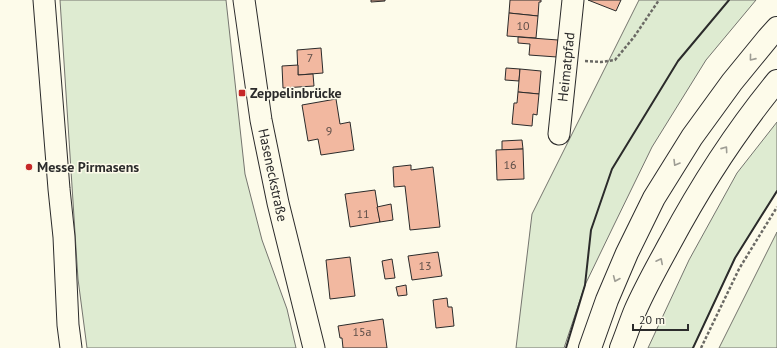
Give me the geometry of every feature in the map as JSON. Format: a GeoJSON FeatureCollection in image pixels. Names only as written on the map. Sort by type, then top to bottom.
{"type":"FeatureCollection","features":[{"type":"Feature","properties":{"kind":"highway"},"geometry":{"type":"LineString","coordinates":[[590,348],[607,300],[627,253],[654,198],[692,137],[732,82],[777,28]]}},
{"type":"Feature","properties":{"kind":"highway"},"geometry":{"type":"LineString","coordinates":[[621,348],[636,310],[660,260],[689,206],[724,152],[758,104],[777,81]]}},
{"type":"Feature","properties":{"kind":"street"},"geometry":{"type":"LineString","coordinates":[[44,0],[58,182],[64,237],[71,348]]}},
{"type":"Feature","properties":{"kind":"street","name":"Haseneckstraße"},"geometry":{"type":"LineString","coordinates":[[244,0],[261,120],[278,203],[314,348]]}},
{"type":"Feature","properties":{"kind":"street","name":"Heimatpfad"},"geometry":{"type":"LineString","coordinates":[[559,134],[573,0]]}},
{"type":"Feature","properties":{"kind":"path"},"geometry":{"type":"LineString","coordinates":[[567,59],[601,62],[615,60],[634,37],[659,0]]}},
{"type":"Feature","properties":{"kind":"path"},"geometry":{"type":"LineString","coordinates":[[701,348],[739,269],[777,207]]}},
{"type":"Feature","properties":{"kind":"green space"},"geometry":{"type":"Polygon","coordinates":[[[60,0],[226,0],[245,174],[262,240],[287,309],[296,348],[87,348],[78,279],[60,0]]]}},
{"type":"Feature","properties":{"kind":"green space"},"geometry":{"type":"Polygon","coordinates":[[[639,0],[756,0],[706,60],[652,147],[585,285],[564,348],[516,348],[532,214],[639,0]]]}},
{"type":"Feature","properties":{"kind":"green space"},"geometry":{"type":"Polygon","coordinates":[[[777,122],[777,191],[735,258],[693,348],[648,348],[689,260],[737,173],[777,122]]]}},
{"type":"Feature","properties":{"kind":"green space"},"geometry":{"type":"Polygon","coordinates":[[[777,232],[777,348],[719,348],[777,232]]]}},
{"type":"Feature","properties":{"kind":"building"},"geometry":{"type":"Polygon","coordinates":[[[371,0],[385,0],[385,1],[371,2],[371,0]]]}},
{"type":"Feature","properties":{"kind":"building"},"geometry":{"type":"Polygon","coordinates":[[[510,0],[541,0],[541,2],[539,2],[538,16],[509,13],[510,0]]]}},
{"type":"Feature","properties":{"kind":"building"},"geometry":{"type":"Polygon","coordinates":[[[588,0],[621,0],[616,11],[588,0]]]}},
{"type":"Feature","properties":{"kind":"building"},"geometry":{"type":"Polygon","coordinates":[[[509,13],[538,16],[536,38],[507,36],[509,13]]]}},
{"type":"Feature","properties":{"kind":"building"},"geometry":{"type":"Polygon","coordinates":[[[518,37],[558,40],[557,57],[529,55],[530,44],[518,43],[518,37]]]}},
{"type":"Feature","properties":{"kind":"building"},"geometry":{"type":"Polygon","coordinates":[[[321,48],[323,73],[298,75],[297,50],[321,48]]]}},
{"type":"Feature","properties":{"kind":"building"},"geometry":{"type":"Polygon","coordinates":[[[298,65],[298,75],[313,74],[314,86],[283,88],[282,66],[298,65]]]}},
{"type":"Feature","properties":{"kind":"building"},"geometry":{"type":"Polygon","coordinates":[[[506,68],[520,69],[519,81],[505,80],[506,68]]]}},
{"type":"Feature","properties":{"kind":"building"},"geometry":{"type":"Polygon","coordinates":[[[520,69],[541,71],[539,94],[518,92],[520,69]]]}},
{"type":"Feature","properties":{"kind":"building"},"geometry":{"type":"Polygon","coordinates":[[[518,92],[539,94],[537,115],[533,114],[532,126],[512,124],[514,103],[517,103],[518,92]]]}},
{"type":"Feature","properties":{"kind":"building"},"geometry":{"type":"Polygon","coordinates":[[[336,99],[340,124],[350,122],[354,150],[321,155],[318,139],[308,141],[302,105],[336,99]]]}},
{"type":"Feature","properties":{"kind":"building"},"geometry":{"type":"Polygon","coordinates":[[[522,140],[523,149],[502,150],[502,141],[522,140]]]}},
{"type":"Feature","properties":{"kind":"building"},"geometry":{"type":"Polygon","coordinates":[[[523,149],[524,179],[497,180],[496,150],[523,149]]]}},
{"type":"Feature","properties":{"kind":"building"},"geometry":{"type":"Polygon","coordinates":[[[411,165],[411,170],[433,167],[440,227],[410,230],[405,186],[394,187],[393,167],[411,165]]]}},
{"type":"Feature","properties":{"kind":"building"},"geometry":{"type":"Polygon","coordinates":[[[375,190],[380,222],[350,227],[345,194],[375,190]]]}},
{"type":"Feature","properties":{"kind":"building"},"geometry":{"type":"Polygon","coordinates":[[[391,204],[393,220],[380,222],[377,207],[391,204]]]}},
{"type":"Feature","properties":{"kind":"building"},"geometry":{"type":"Polygon","coordinates":[[[438,252],[442,276],[412,280],[408,256],[438,252]]]}},
{"type":"Feature","properties":{"kind":"building"},"geometry":{"type":"Polygon","coordinates":[[[350,257],[355,296],[330,299],[326,260],[350,257]]]}},
{"type":"Feature","properties":{"kind":"building"},"geometry":{"type":"Polygon","coordinates":[[[392,259],[395,278],[385,279],[382,261],[392,259]]]}},
{"type":"Feature","properties":{"kind":"building"},"geometry":{"type":"Polygon","coordinates":[[[406,285],[407,295],[398,296],[396,287],[406,285]]]}},
{"type":"Feature","properties":{"kind":"building"},"geometry":{"type":"Polygon","coordinates":[[[447,298],[448,307],[452,307],[454,326],[436,328],[433,300],[447,298]]]}},
{"type":"Feature","properties":{"kind":"building"},"geometry":{"type":"Polygon","coordinates":[[[383,319],[387,348],[343,348],[342,338],[340,338],[338,326],[383,319]]]}},
{"type":"Feature","properties":{"kind":"wall"},"geometry":{"type":"LineString","coordinates":[[566,348],[585,285],[591,230],[612,169],[678,61],[729,0]]}},
{"type":"Feature","properties":{"kind":"wall"},"geometry":{"type":"LineString","coordinates":[[693,348],[735,258],[777,191]]}},
{"type":"Feature","properties":{"kind":"place","name":"Zeppelinbrücke"},"geometry":{"type":"Point","coordinates":[242,93]}},
{"type":"Feature","properties":{"kind":"place","name":"Messe Pirmasens"},"geometry":{"type":"Point","coordinates":[29,167]}}]}
